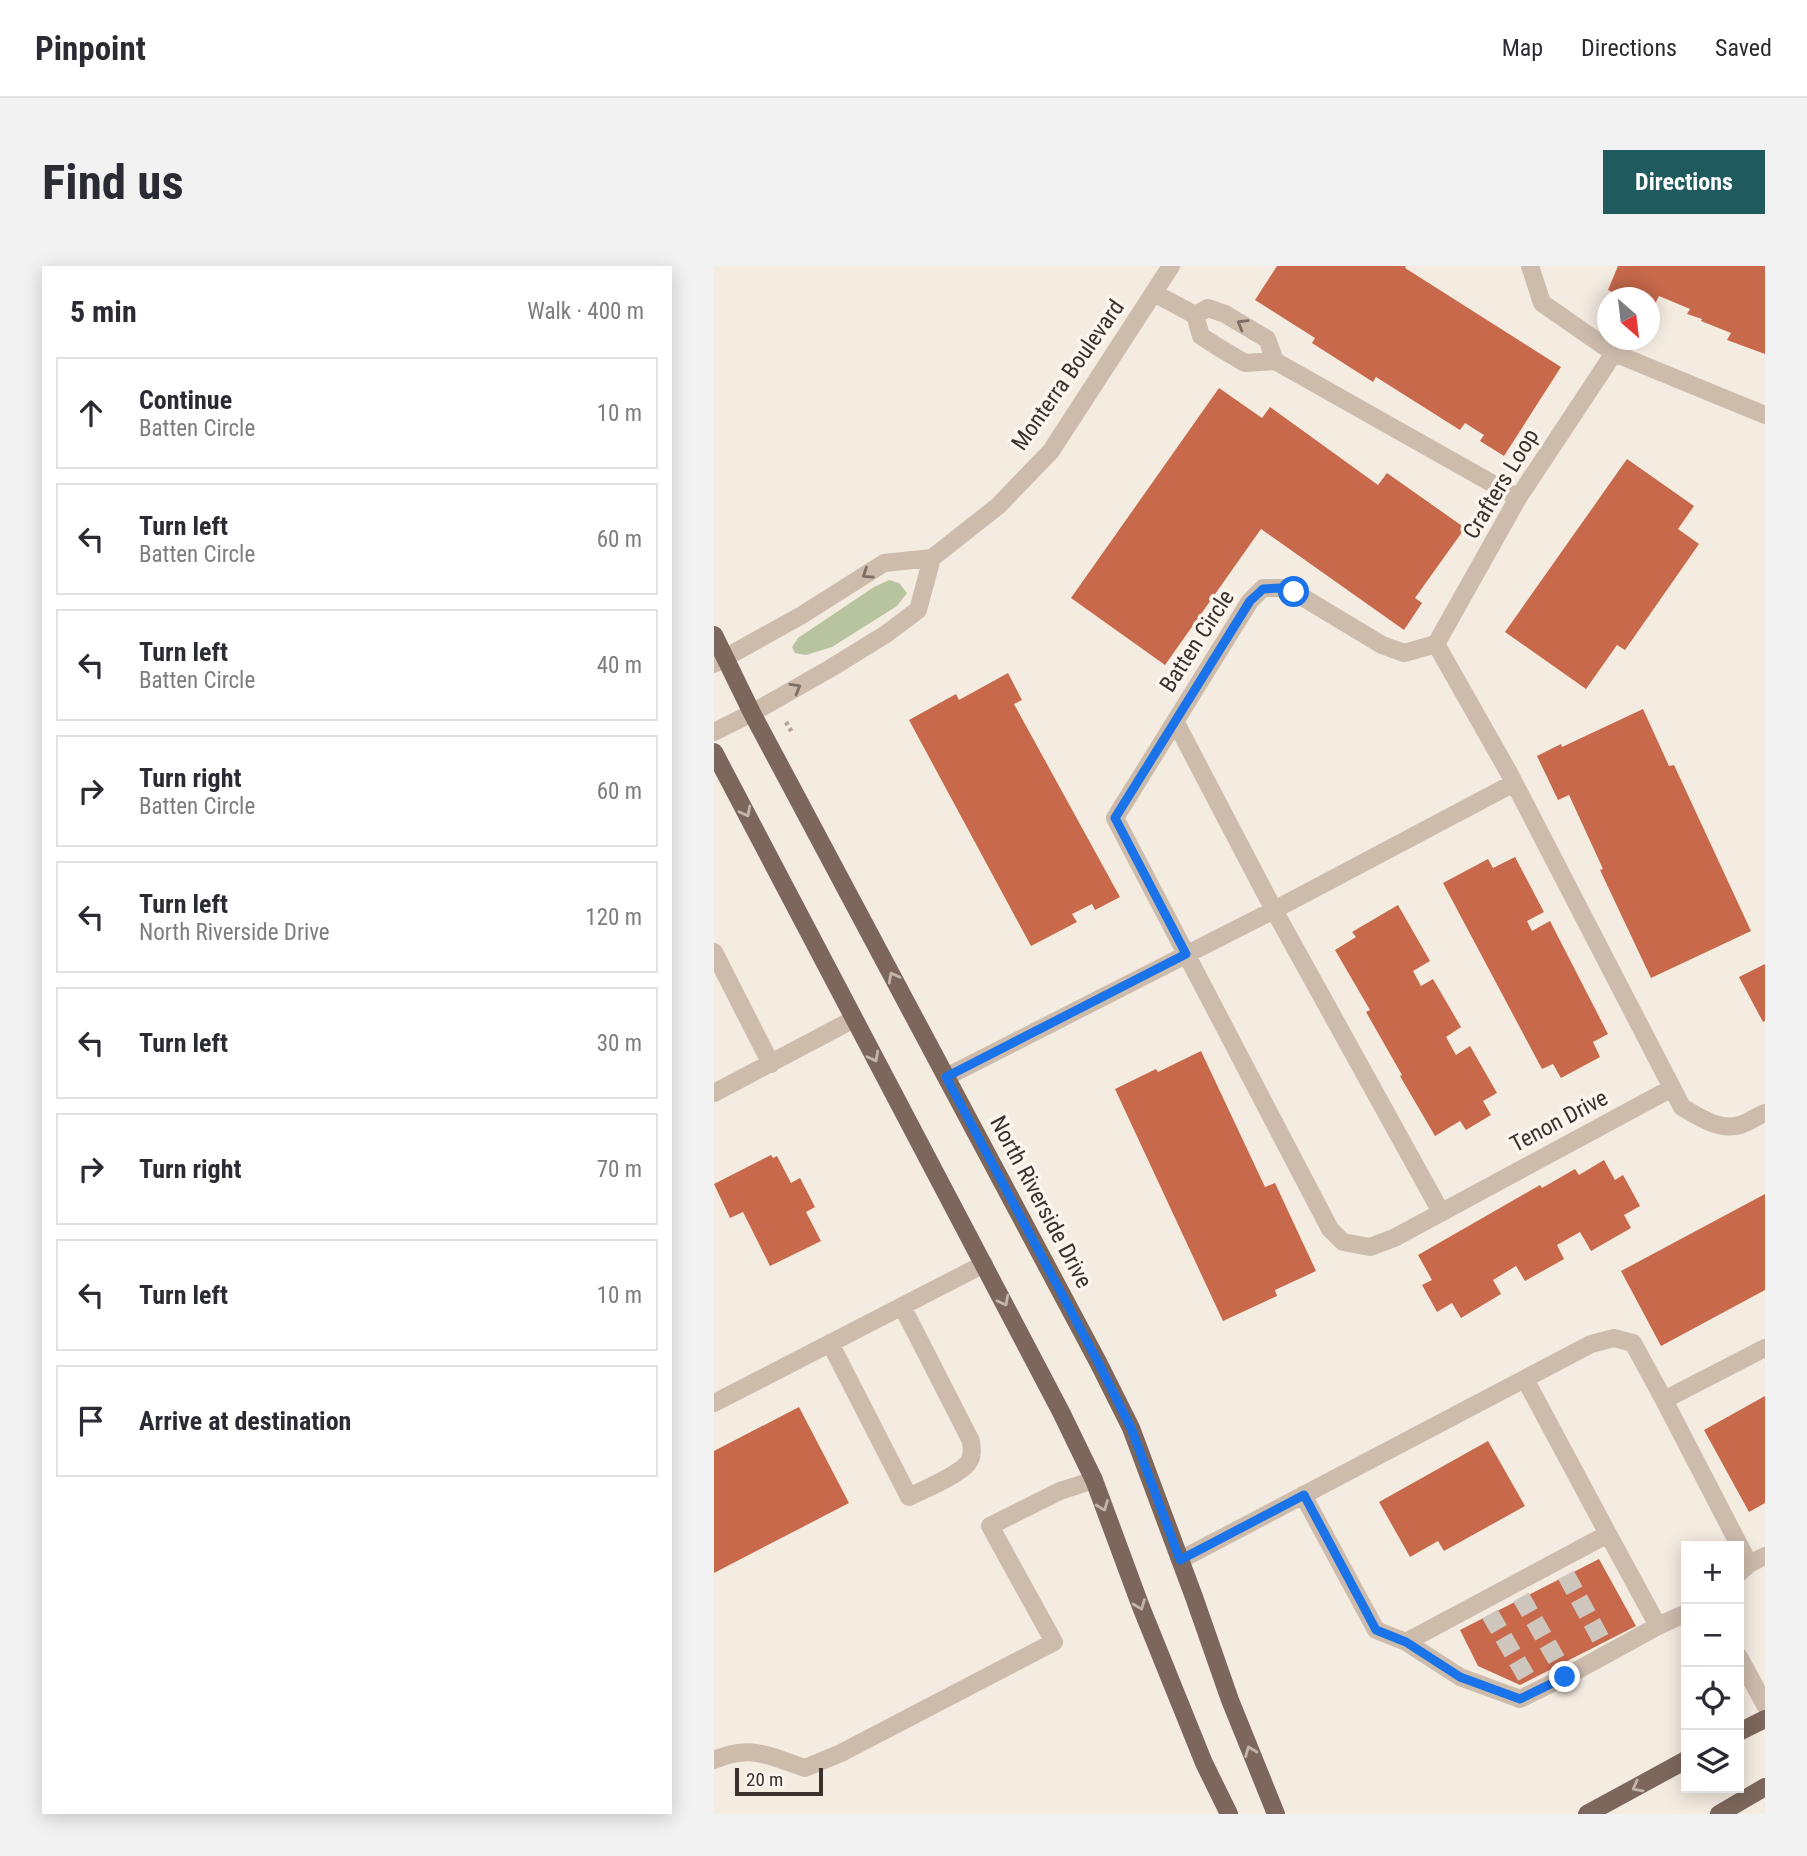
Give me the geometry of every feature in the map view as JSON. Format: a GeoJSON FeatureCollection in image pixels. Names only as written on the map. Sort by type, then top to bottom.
{"type":"FeatureCollection","features":[{"type":"Feature","properties":{"kind":"main road","name":"North Riverside Drive"},"geometry":{"type":"LineString","coordinates":[[714,635],[720,661],[752,713],[1131,1428],[1230,1700],[1276,1814]]}},
{"type":"Feature","properties":{"kind":"main road"},"geometry":{"type":"LineString","coordinates":[[714,752],[984,1264],[1094,1480],[1203,1763],[1229,1814]]}},
{"type":"Feature","properties":{"kind":"main road"},"geometry":{"type":"LineString","coordinates":[[1743,1730],[1765,1719]]}},
{"type":"Feature","properties":{"kind":"main road"},"geometry":{"type":"LineString","coordinates":[[1587,1814],[1681,1763]]}},
{"type":"Feature","properties":{"kind":"main road"},"geometry":{"type":"LineString","coordinates":[[1719,1814],[1765,1787]]}},
{"type":"Feature","properties":{"kind":"street","name":"Monterra Boulevard"},"geometry":{"type":"LineString","coordinates":[[932,558],[998,506],[1051,451],[1171,266]]}},
{"type":"Feature","properties":{"kind":"street"},"geometry":{"type":"LineString","coordinates":[[1530,266],[1542,303],[1614,353],[1765,415]]}},
{"type":"Feature","properties":{"kind":"street"},"geometry":{"type":"LineString","coordinates":[[1154,293],[1195,315],[1202,336],[1217,348],[1245,363],[1275,362],[1518,498]]}},
{"type":"Feature","properties":{"kind":"street"},"geometry":{"type":"LineString","coordinates":[[1195,315],[1209,308],[1225,314],[1267,339],[1275,362]]}},
{"type":"Feature","properties":{"kind":"street","name":"Crafters Loop"},"geometry":{"type":"LineString","coordinates":[[1436,645],[1518,498],[1614,353]]}},
{"type":"Feature","properties":{"kind":"street"},"geometry":{"type":"LineString","coordinates":[[714,732],[831,668],[886,634],[918,610],[932,558],[884,563],[802,615],[720,661]]}},
{"type":"Feature","properties":{"kind":"street","name":"Batten Circle"},"geometry":{"type":"LineString","coordinates":[[1370,1247],[1343,1242],[1330,1229],[1115,818],[1250,601],[1263,589],[1281,588],[1294,592],[1382,645],[1404,653],[1436,645]]}},
{"type":"Feature","properties":{"kind":"street"},"geometry":{"type":"LineString","coordinates":[[1436,645],[1514,783],[1682,1107],[1719,1125],[1739,1126],[1765,1112]]}},
{"type":"Feature","properties":{"kind":"street"},"geometry":{"type":"LineString","coordinates":[[1175,721],[1274,910],[1441,1212]]}},
{"type":"Feature","properties":{"kind":"street"},"geometry":{"type":"LineString","coordinates":[[946,1077],[1274,910],[1514,783]]}},
{"type":"Feature","properties":{"kind":"street"},"geometry":{"type":"LineString","coordinates":[[714,952],[771,1064]]}},
{"type":"Feature","properties":{"kind":"street"},"geometry":{"type":"LineString","coordinates":[[714,1093],[854,1019]]}},
{"type":"Feature","properties":{"kind":"street","name":"Tenon Drive"},"geometry":{"type":"LineString","coordinates":[[1370,1247],[1394,1238],[1672,1088]]}},
{"type":"Feature","properties":{"kind":"street"},"geometry":{"type":"LineString","coordinates":[[714,1403],[984,1264]]}},
{"type":"Feature","properties":{"kind":"street"},"geometry":{"type":"LineString","coordinates":[[830,1343],[909,1497],[958,1472],[969,1463],[971,1441],[902,1306]]}},
{"type":"Feature","properties":{"kind":"street"},"geometry":{"type":"LineString","coordinates":[[1180,1560],[1591,1344],[1614,1338],[1633,1343],[1751,1564]]}},
{"type":"Feature","properties":{"kind":"street"},"geometry":{"type":"LineString","coordinates":[[1664,1400],[1765,1348]]}},
{"type":"Feature","properties":{"kind":"street"},"geometry":{"type":"LineString","coordinates":[[1525,1379],[1658,1626]]}},
{"type":"Feature","properties":{"kind":"street"},"geometry":{"type":"LineString","coordinates":[[714,1760],[731,1753],[754,1751],[805,1768],[841,1753],[1054,1642],[990,1526],[1060,1491],[1094,1480]]}},
{"type":"Feature","properties":{"kind":"street"},"geometry":{"type":"LineString","coordinates":[[1304,1495],[1376,1630],[1406,1642],[1460,1677],[1520,1699],[1533,1688],[1605,1647],[1681,1615]]}},
{"type":"Feature","properties":{"kind":"street"},"geometry":{"type":"LineString","coordinates":[[1406,1642],[1487,1608],[1562,1568],[1608,1534]]}},
{"type":"Feature","properties":{"kind":"street"},"geometry":{"type":"LineString","coordinates":[[1744,1666],[1765,1704]]}},
{"type":"Feature","properties":{"kind":"green space"},"geometry":{"type":"Polygon","coordinates":[[[889,580],[899,583],[907,593],[897,606],[832,647],[806,655],[795,653],[792,647],[798,638],[874,587],[889,580]]]}},
{"type":"Feature","properties":{"kind":"building"},"geometry":{"type":"Polygon","coordinates":[[[1277,266],[1406,266],[1405,268],[1561,367],[1504,456],[1480,441],[1484,435],[1465,423],[1460,430],[1376,377],[1373,382],[1312,343],[1315,338],[1255,300],[1277,266]]]}},
{"type":"Feature","properties":{"kind":"building"},"geometry":{"type":"Polygon","coordinates":[[[1618,266],[1765,266],[1765,354],[1727,340],[1731,333],[1687,314],[1690,309],[1660,296],[1660,287],[1609,287],[1618,266]]]}},
{"type":"Feature","properties":{"kind":"building"},"geometry":{"type":"Polygon","coordinates":[[[1219,388],[1262,418],[1270,407],[1378,485],[1387,473],[1465,528],[1415,598],[1422,603],[1404,630],[1261,529],[1165,665],[1071,598],[1219,388]]]}},
{"type":"Feature","properties":{"kind":"building"},"geometry":{"type":"Polygon","coordinates":[[[1627,459],[1694,506],[1678,529],[1699,544],[1625,650],[1617,645],[1586,689],[1505,632],[1627,459]]]}},
{"type":"Feature","properties":{"kind":"building"},"geometry":{"type":"Polygon","coordinates":[[[1008,673],[1022,700],[1014,704],[1120,897],[1095,910],[1092,904],[1072,914],[1077,922],[1031,946],[909,720],[956,694],[959,700],[1008,673]]]}},
{"type":"Feature","properties":{"kind":"building"},"geometry":{"type":"Polygon","coordinates":[[[1643,709],[1669,766],[1674,765],[1751,931],[1651,978],[1600,870],[1603,869],[1569,795],[1558,800],[1537,756],[1643,709]]]}},
{"type":"Feature","properties":{"kind":"building"},"geometry":{"type":"Polygon","coordinates":[[[1515,857],[1544,912],[1527,921],[1532,931],[1550,921],[1608,1034],[1593,1042],[1600,1057],[1561,1078],[1553,1064],[1542,1069],[1443,883],[1488,859],[1493,868],[1515,857]]]}},
{"type":"Feature","properties":{"kind":"building"},"geometry":{"type":"Polygon","coordinates":[[[1398,905],[1430,961],[1413,971],[1421,986],[1433,979],[1461,1027],[1446,1037],[1456,1055],[1470,1046],[1497,1093],[1483,1101],[1491,1115],[1466,1130],[1460,1121],[1435,1136],[1366,1012],[1370,1010],[1335,950],[1356,937],[1352,932],[1398,905]]]}},
{"type":"Feature","properties":{"kind":"building"},"geometry":{"type":"Polygon","coordinates":[[[1765,964],[1765,1021],[1763,1022],[1739,977],[1765,964]]]}},
{"type":"Feature","properties":{"kind":"building"},"geometry":{"type":"Polygon","coordinates":[[[1201,1051],[1265,1187],[1275,1183],[1316,1271],[1275,1290],[1277,1296],[1223,1321],[1115,1089],[1201,1051]]]}},
{"type":"Feature","properties":{"kind":"building"},"geometry":{"type":"Polygon","coordinates":[[[771,1155],[773,1158],[777,1156],[791,1183],[800,1178],[815,1207],[806,1212],[821,1241],[770,1266],[743,1212],[730,1218],[714,1184],[771,1155]]]}},
{"type":"Feature","properties":{"kind":"building"},"geometry":{"type":"Polygon","coordinates":[[[1604,1160],[1615,1180],[1623,1175],[1640,1206],[1624,1215],[1631,1228],[1591,1251],[1580,1232],[1557,1245],[1564,1259],[1525,1281],[1516,1266],[1493,1280],[1501,1294],[1461,1318],[1452,1303],[1437,1312],[1422,1285],[1432,1280],[1418,1255],[1540,1185],[1542,1188],[1575,1169],[1579,1175],[1604,1160]]]}},
{"type":"Feature","properties":{"kind":"building"},"geometry":{"type":"Polygon","coordinates":[[[1765,1194],[1765,1290],[1661,1346],[1621,1271],[1765,1194]]]}},
{"type":"Feature","properties":{"kind":"building"},"geometry":{"type":"Polygon","coordinates":[[[1765,1396],[1765,1503],[1749,1512],[1704,1430],[1765,1396]]]}},
{"type":"Feature","properties":{"kind":"building"},"geometry":{"type":"Polygon","coordinates":[[[799,1407],[849,1503],[714,1573],[714,1451],[799,1407]]]}},
{"type":"Feature","properties":{"kind":"building"},"geometry":{"type":"Polygon","coordinates":[[[1488,1441],[1525,1506],[1444,1551],[1438,1541],[1410,1557],[1379,1502],[1488,1441]]]}},
{"type":"Feature","properties":{"kind":"building"},"geometry":{"type":"Polygon","coordinates":[[[1599,1559],[1636,1626],[1520,1685],[1478,1666],[1460,1630],[1599,1559]]]}},
{"type":"Feature","properties":{"kind":"tunnel"},"geometry":{"type":"LineString","coordinates":[[1566,1575],[1602,1641]]}},
{"type":"Feature","properties":{"kind":"tunnel"},"geometry":{"type":"LineString","coordinates":[[1521,1597],[1559,1664]]}},
{"type":"Feature","properties":{"kind":"tunnel"},"geometry":{"type":"LineString","coordinates":[[1490,1614],[1530,1683]]}},
{"type":"Feature","properties":{"kind":"route"},"geometry":{"type":"LineString","coordinates":[[1294,592],[1281,588],[1263,589],[1250,601],[1115,818],[1186,954],[946,1077],[1131,1428],[1180,1560],[1304,1495],[1376,1630],[1406,1642],[1460,1677],[1520,1699],[1565,1677]]}}]}
